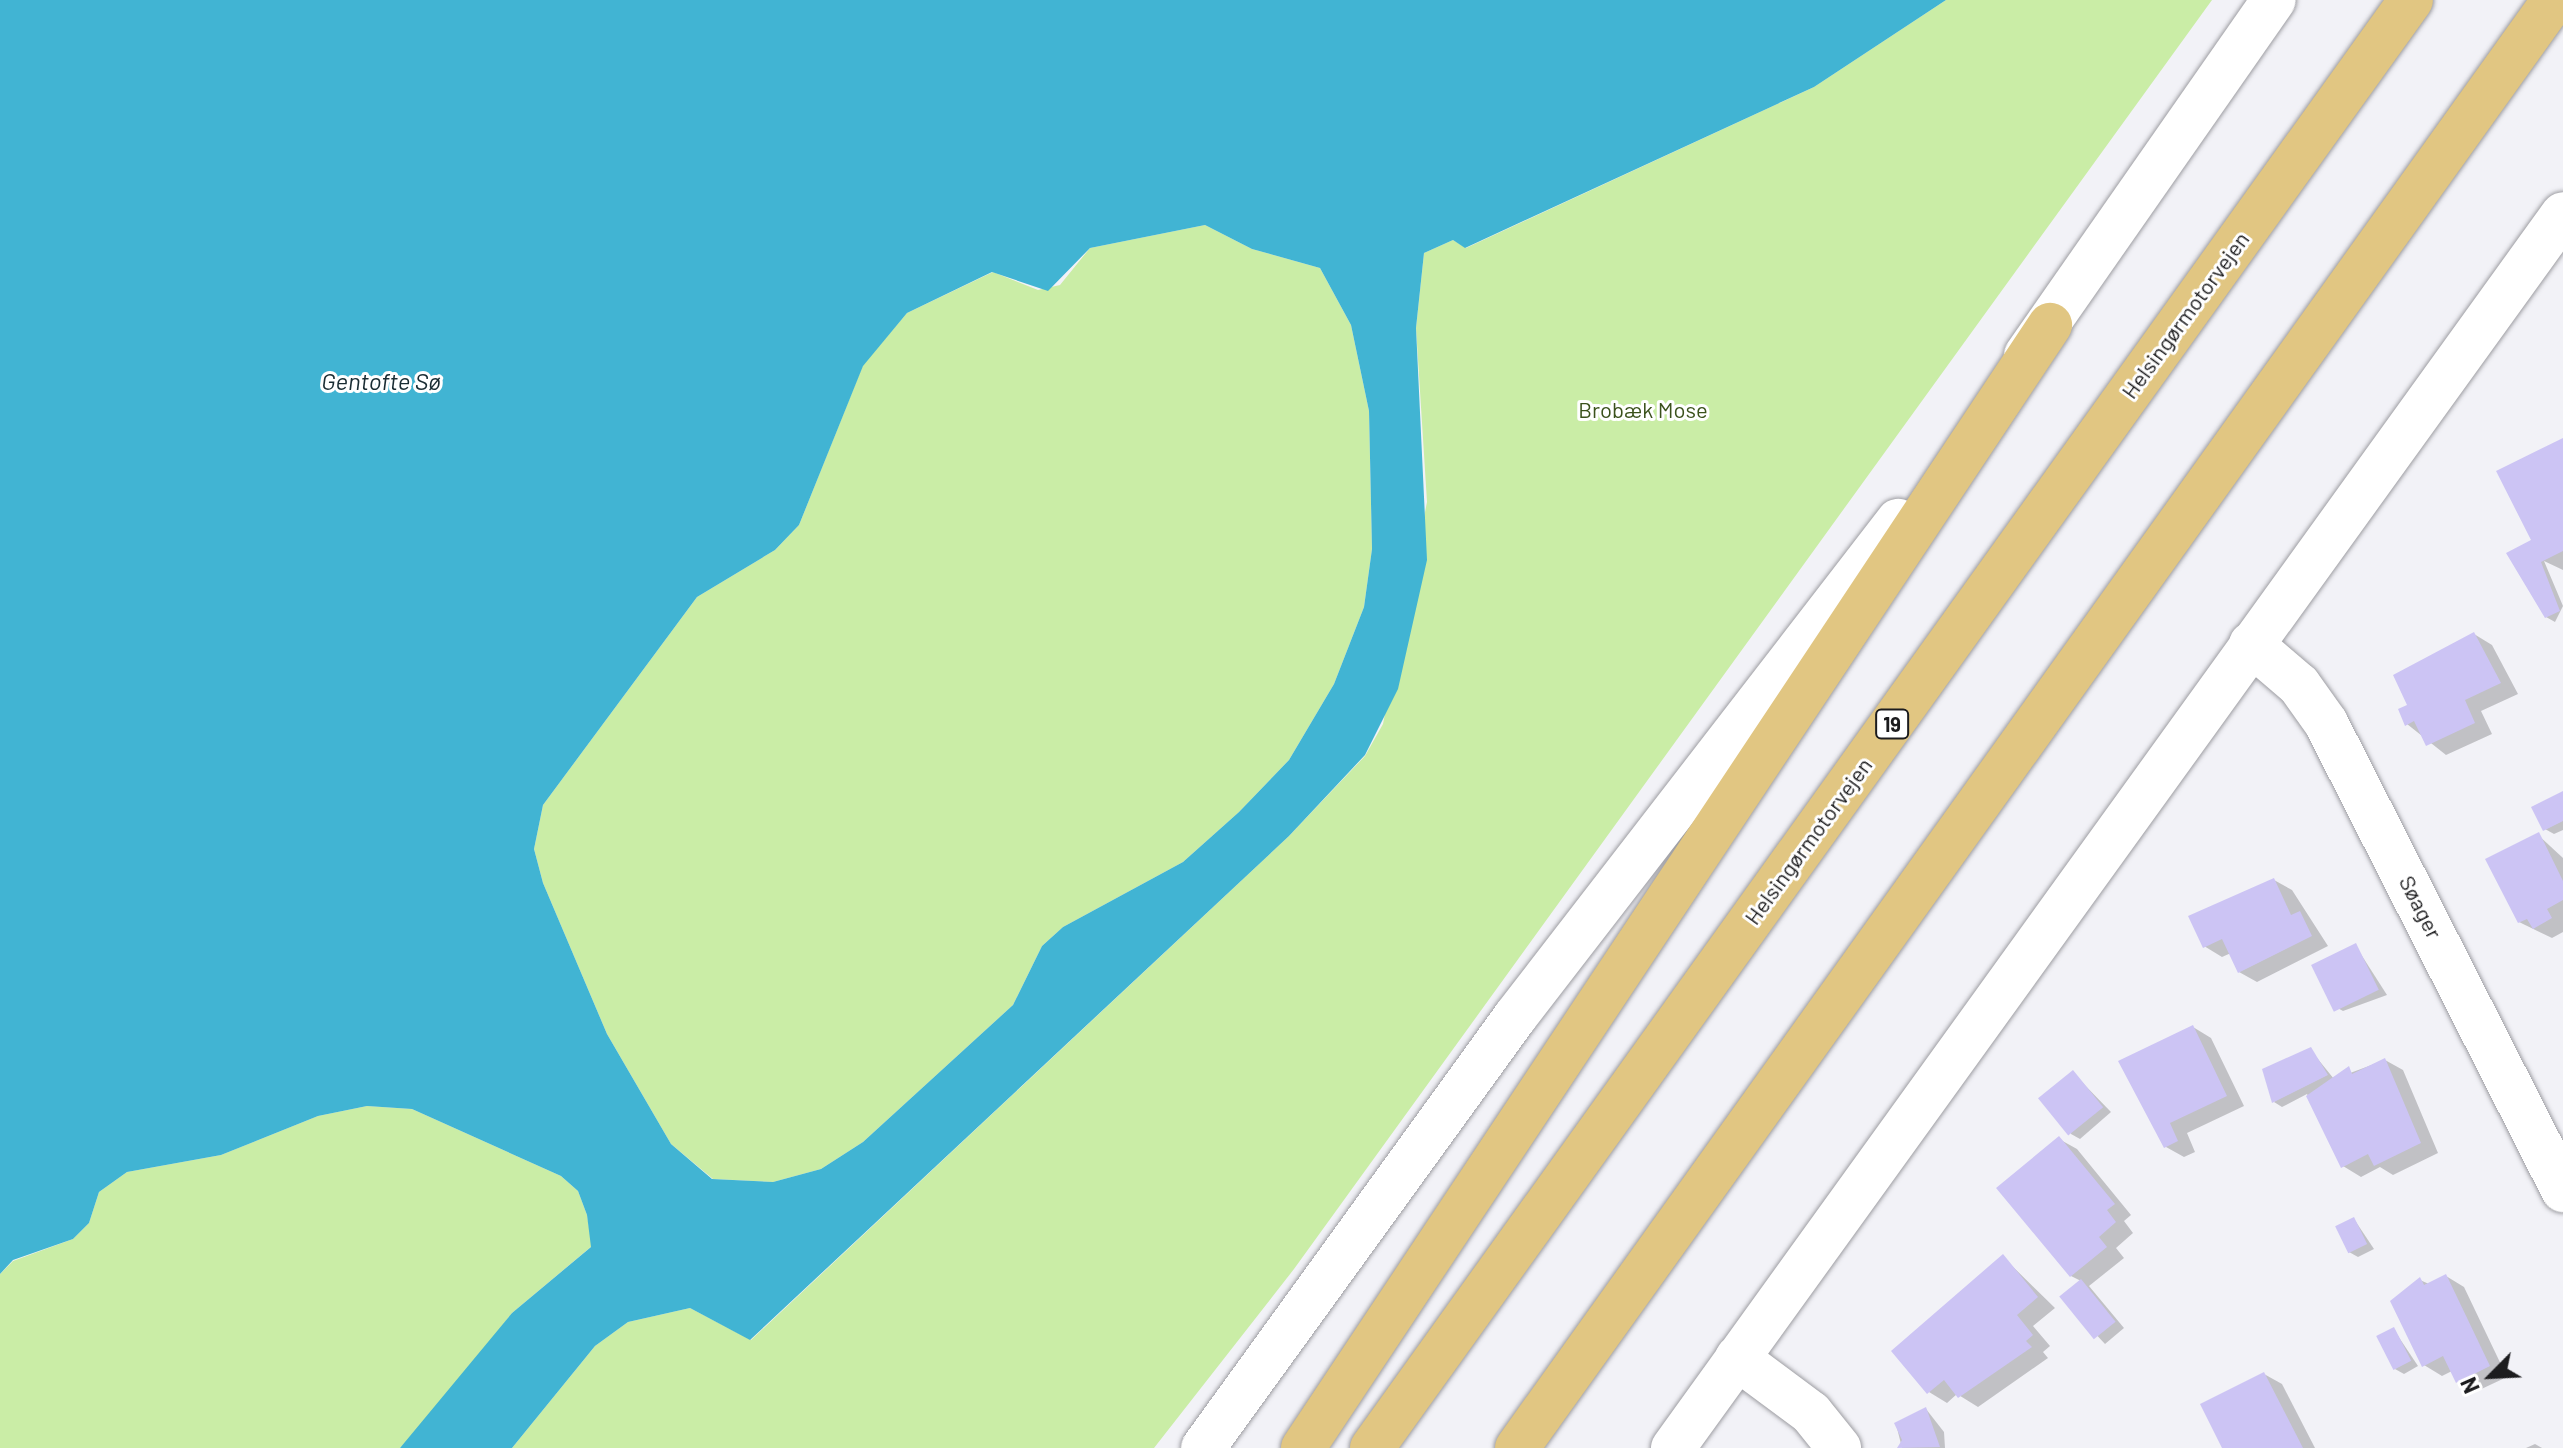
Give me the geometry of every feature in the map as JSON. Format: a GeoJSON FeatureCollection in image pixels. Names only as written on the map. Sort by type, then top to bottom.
{"type":"FeatureCollection","features":[{"type":"Feature","properties":{"kind":"highway","name":"Helsingørmotorvejen"},"geometry":{"type":"LineString","coordinates":[[1372,1448],[2411,0]]}},
{"type":"Feature","properties":{"kind":"highway"},"geometry":{"type":"LineString","coordinates":[[1517,1448],[2554,0]]}},
{"type":"Feature","properties":{"kind":"highway"},"geometry":{"type":"LineString","coordinates":[[1303,1448],[2050,325]]}},
{"type":"Feature","properties":{"kind":"street"},"geometry":{"type":"LineString","coordinates":[[1203,1448],[1515,1017],[2050,325],[2274,0]]}},
{"type":"Feature","properties":{"kind":"street"},"geometry":{"type":"LineString","coordinates":[[1673,1448],[2563,214]]}},
{"type":"Feature","properties":{"kind":"street","name":"Søager"},"geometry":{"type":"LineString","coordinates":[[2251,644],[2299,685],[2326,723],[2563,1190]]}},
{"type":"Feature","properties":{"kind":"street"},"geometry":{"type":"LineString","coordinates":[[1737,1358],[1811,1413],[1839,1448]]}},
{"type":"Feature","properties":{"kind":"green space","name":"Brobæk Mose"},"geometry":{"type":"Polygon","coordinates":[[[1946,0],[2212,0],[1294,1269],[1154,1448],[512,1448],[595,1346],[628,1322],[690,1308],[751,1340],[1289,836],[1365,756],[1383,724],[1427,502],[1416,328],[1424,253],[1453,240],[1466,248],[1814,87],[1946,0]]]}},
{"type":"Feature","properties":{"kind":"green space"},"geometry":{"type":"Polygon","coordinates":[[[1205,225],[1252,249],[1320,268],[1351,325],[1369,411],[1372,549],[1364,607],[1334,684],[1289,760],[1239,812],[1183,862],[1063,927],[1042,946],[1013,1005],[863,1142],[821,1169],[773,1182],[713,1179],[671,1144],[607,1034],[543,883],[534,849],[543,805],[697,597],[775,550],[799,525],[863,365],[907,313],[993,272],[1038,290],[1060,285],[1090,248],[1205,225]]]}},
{"type":"Feature","properties":{"kind":"green space"},"geometry":{"type":"Polygon","coordinates":[[[367,1106],[412,1109],[561,1176],[578,1191],[587,1215],[592,1246],[512,1313],[429,1421],[400,1448],[0,1448],[0,1274],[13,1261],[73,1239],[89,1223],[99,1192],[127,1172],[221,1155],[318,1116],[367,1106]]]}},
{"type":"Feature","properties":{"kind":"water","name":"Gentofte Sø"},"geometry":{"type":"Polygon","coordinates":[[[0,0],[1946,0],[1814,87],[1465,248],[1453,240],[1424,253],[1416,328],[1427,560],[1398,689],[1365,755],[1289,836],[750,1340],[690,1308],[628,1322],[595,1346],[512,1448],[400,1448],[512,1313],[591,1247],[587,1215],[578,1191],[561,1176],[412,1109],[367,1106],[318,1116],[221,1155],[127,1172],[99,1192],[89,1223],[73,1239],[13,1260],[0,1274],[0,0]],[[1205,225],[1090,248],[1048,291],[992,272],[907,313],[863,366],[799,525],[775,550],[697,597],[543,805],[534,849],[543,883],[607,1034],[671,1144],[712,1179],[773,1182],[821,1169],[863,1142],[1013,1005],[1042,946],[1063,927],[1183,862],[1239,812],[1289,760],[1334,684],[1364,607],[1372,549],[1369,411],[1351,325],[1320,268],[1252,249],[1205,225]]]}},
{"type":"Feature","properties":{"kind":"building"},"geometry":{"type":"Polygon","coordinates":[[[2563,438],[2563,551],[2541,562],[2560,611],[2545,618],[2506,553],[2531,540],[2496,471],[2563,438]]]}},
{"type":"Feature","properties":{"kind":"building"},"geometry":{"type":"Polygon","coordinates":[[[2474,632],[2501,683],[2465,700],[2475,723],[2426,746],[2414,721],[2405,726],[2398,709],[2407,705],[2393,675],[2474,632]]]}},
{"type":"Feature","properties":{"kind":"building"},"geometry":{"type":"Polygon","coordinates":[[[2563,791],[2563,821],[2543,831],[2531,807],[2563,791]]]}},
{"type":"Feature","properties":{"kind":"building"},"geometry":{"type":"Polygon","coordinates":[[[2539,832],[2563,881],[2563,900],[2547,909],[2552,918],[2533,929],[2527,919],[2518,923],[2485,859],[2539,832]]]}},
{"type":"Feature","properties":{"kind":"building"},"geometry":{"type":"Polygon","coordinates":[[[2274,878],[2291,915],[2300,911],[2312,936],[2238,973],[2222,939],[2203,948],[2188,916],[2274,878]]]}},
{"type":"Feature","properties":{"kind":"building"},"geometry":{"type":"Polygon","coordinates":[[[2356,943],[2379,990],[2334,1012],[2311,965],[2356,943]]]}},
{"type":"Feature","properties":{"kind":"building"},"geometry":{"type":"Polygon","coordinates":[[[2193,1025],[2227,1096],[2170,1123],[2178,1141],[2164,1148],[2118,1061],[2193,1025]]]}},
{"type":"Feature","properties":{"kind":"building"},"geometry":{"type":"Polygon","coordinates":[[[2311,1047],[2328,1075],[2272,1103],[2262,1069],[2311,1047]]]}},
{"type":"Feature","properties":{"kind":"building"},"geometry":{"type":"Polygon","coordinates":[[[2385,1058],[2421,1143],[2374,1166],[2368,1154],[2341,1168],[2306,1096],[2349,1066],[2352,1074],[2385,1058]]]}},
{"type":"Feature","properties":{"kind":"building"},"geometry":{"type":"Polygon","coordinates":[[[2073,1070],[2103,1107],[2068,1136],[2038,1098],[2073,1070]]]}},
{"type":"Feature","properties":{"kind":"building"},"geometry":{"type":"Polygon","coordinates":[[[2059,1136],[2115,1204],[2107,1210],[2116,1222],[2099,1237],[2107,1247],[2070,1277],[1996,1188],[2059,1136]]]}},
{"type":"Feature","properties":{"kind":"building"},"geometry":{"type":"Polygon","coordinates":[[[2354,1217],[2367,1244],[2348,1253],[2335,1226],[2354,1217]]]}},
{"type":"Feature","properties":{"kind":"building"},"geometry":{"type":"Polygon","coordinates":[[[2003,1254],[2038,1297],[2017,1315],[2033,1335],[2026,1341],[2032,1347],[1958,1398],[1944,1380],[1927,1394],[1891,1351],[2003,1254]]]}},
{"type":"Feature","properties":{"kind":"building"},"geometry":{"type":"Polygon","coordinates":[[[2446,1274],[2490,1366],[2456,1383],[2443,1356],[2422,1367],[2390,1301],[2420,1277],[2424,1285],[2446,1274]]]}},
{"type":"Feature","properties":{"kind":"building"},"geometry":{"type":"Polygon","coordinates":[[[2081,1279],[2116,1322],[2094,1339],[2059,1297],[2081,1279]]]}},
{"type":"Feature","properties":{"kind":"building"},"geometry":{"type":"Polygon","coordinates":[[[2394,1327],[2411,1361],[2393,1370],[2376,1336],[2394,1327]]]}},
{"type":"Feature","properties":{"kind":"building"},"geometry":{"type":"Polygon","coordinates":[[[2264,1372],[2303,1448],[2222,1448],[2200,1404],[2264,1372]]]}},
{"type":"Feature","properties":{"kind":"building"},"geometry":{"type":"Polygon","coordinates":[[[1926,1407],[1940,1447],[1897,1448],[1902,1440],[1894,1423],[1926,1407]]]}}]}
